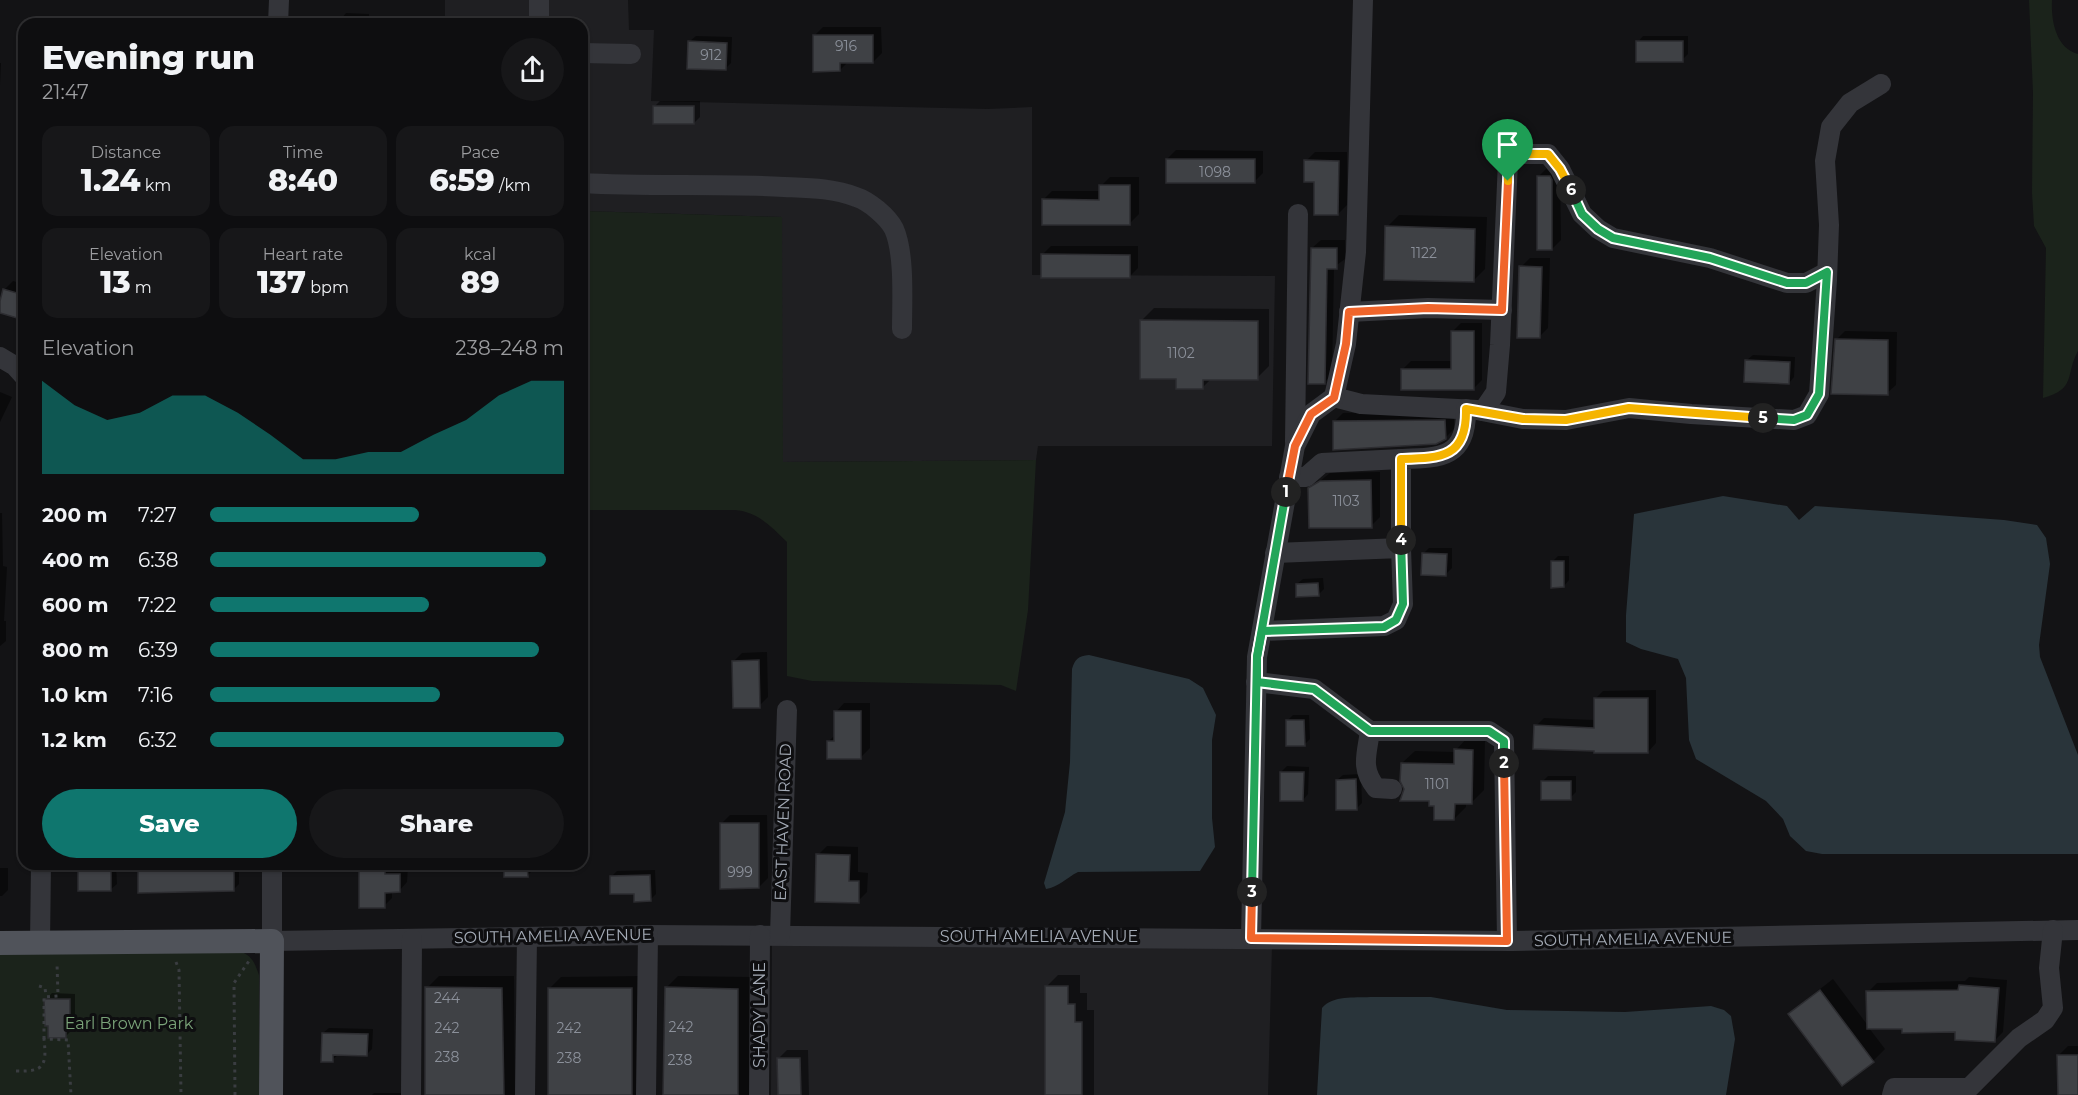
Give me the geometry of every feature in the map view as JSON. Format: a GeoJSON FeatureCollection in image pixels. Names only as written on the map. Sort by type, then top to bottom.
{"type":"FeatureCollection","features":[{"type":"Feature","properties":{"kind":"main road","name":"SOUTH AMELIA AVENUE"},"geometry":{"type":"LineString","coordinates":[[0,943],[272,941]]}},
{"type":"Feature","properties":{"kind":"main road"},"geometry":{"type":"LineString","coordinates":[[271,1095],[272,941]]}},
{"type":"Feature","properties":{"kind":"street"},"geometry":{"type":"LineString","coordinates":[[278,18],[279,0]]}},
{"type":"Feature","properties":{"kind":"street"},"geometry":{"type":"LineString","coordinates":[[539,0],[539,18]]}},
{"type":"Feature","properties":{"kind":"street"},"geometry":{"type":"LineString","coordinates":[[1295,446],[1311,414],[1334,398],[1346,344],[1356,252],[1363,0]]}},
{"type":"Feature","properties":{"kind":"street"},"geometry":{"type":"LineString","coordinates":[[588,53],[631,54]]}},
{"type":"Feature","properties":{"kind":"street"},"geometry":{"type":"LineString","coordinates":[[1334,398],[1361,404],[1474,410],[1534,420],[1566,420],[1629,408],[1794,420],[1807,415],[1819,394],[1829,225],[1825,162],[1830,127],[1850,103],[1881,84]]}},
{"type":"Feature","properties":{"kind":"street"},"geometry":{"type":"LineString","coordinates":[[1289,477],[1306,477],[1323,463],[1436,458],[1455,450],[1474,410],[1496,392],[1508,161],[1520,154],[1548,154],[1560,169],[1582,214],[1598,229],[1613,238],[1710,258],[1787,283],[1806,283],[1827,272]]}},
{"type":"Feature","properties":{"kind":"street"},"geometry":{"type":"LineString","coordinates":[[588,183],[638,186],[754,185],[829,190],[858,197],[883,215],[894,229],[901,259],[902,329]]}},
{"type":"Feature","properties":{"kind":"street"},"geometry":{"type":"LineString","coordinates":[[1251,938],[1257,657],[1295,446],[1298,214]]}},
{"type":"Feature","properties":{"kind":"street"},"geometry":{"type":"LineString","coordinates":[[1349,312],[1428,308],[1502,310]]}},
{"type":"Feature","properties":{"kind":"street"},"geometry":{"type":"LineString","coordinates":[[0,357],[18,369]]}},
{"type":"Feature","properties":{"kind":"street"},"geometry":{"type":"LineString","coordinates":[[1262,631],[1384,627],[1396,620],[1403,604],[1401,459]]}},
{"type":"Feature","properties":{"kind":"street"},"geometry":{"type":"LineString","coordinates":[[1275,553],[1401,548]]}},
{"type":"Feature","properties":{"kind":"street"},"geometry":{"type":"LineString","coordinates":[[1257,682],[1314,689],[1370,731],[1489,731],[1504,741],[1507,941]]}},
{"type":"Feature","properties":{"kind":"street","name":"EAST HAVEN ROAD"},"geometry":{"type":"LineString","coordinates":[[780,935],[786,710]]}},
{"type":"Feature","properties":{"kind":"street"},"geometry":{"type":"LineString","coordinates":[[1370,731],[1365,763],[1367,777],[1376,788],[1392,789]]}},
{"type":"Feature","properties":{"kind":"street"},"geometry":{"type":"LineString","coordinates":[[42,870],[49,943]]}},
{"type":"Feature","properties":{"kind":"street"},"geometry":{"type":"LineString","coordinates":[[272,870],[272,941]]}},
{"type":"Feature","properties":{"kind":"street"},"geometry":{"type":"LineString","coordinates":[[1892,1095],[1894,1088],[1968,1091],[2019,1038],[2045,1020],[2053,1008],[2049,968],[2053,930]]}},
{"type":"Feature","properties":{"kind":"street","name":"SOUTH AMELIA AVENUE"},"geometry":{"type":"LineString","coordinates":[[272,941],[648,934],[1507,941],[2078,930]]}},
{"type":"Feature","properties":{"kind":"street"},"geometry":{"type":"LineString","coordinates":[[646,1095],[648,934]]}},
{"type":"Feature","properties":{"kind":"street","name":"SHADY LANE"},"geometry":{"type":"LineString","coordinates":[[759,1095],[760,935]]}},
{"type":"Feature","properties":{"kind":"street"},"geometry":{"type":"LineString","coordinates":[[525,1095],[527,937]]}},
{"type":"Feature","properties":{"kind":"street"},"geometry":{"type":"LineString","coordinates":[[411,1095],[412,939]]}},
{"type":"Feature","properties":{"kind":"path"},"geometry":{"type":"LineString","coordinates":[[46,996],[58,996],[49,943]]}},
{"type":"Feature","properties":{"kind":"path"},"geometry":{"type":"LineString","coordinates":[[175,958],[179,970],[181,1095]]}},
{"type":"Feature","properties":{"kind":"path"},"geometry":{"type":"LineString","coordinates":[[235,1095],[234,983],[249,961]]}},
{"type":"Feature","properties":{"kind":"path"},"geometry":{"type":"LineString","coordinates":[[16,1071],[28,1072],[42,1065],[45,1060],[44,997],[46,996],[45,988],[39,986]]}},
{"type":"Feature","properties":{"kind":"path"},"geometry":{"type":"LineString","coordinates":[[44,1039],[68,1040],[71,1095]]}},
{"type":"Feature","properties":{"kind":"shaded area"},"geometry":{"type":"Polygon","coordinates":[[[445,0],[628,0],[629,30],[654,30],[651,101],[988,109],[1032,107],[1032,275],[1275,276],[1272,446],[1038,446],[1036,460],[782,462],[782,217],[588,211],[588,18],[445,18],[445,0]]]}},
{"type":"Feature","properties":{"kind":"shaded area"},"geometry":{"type":"Polygon","coordinates":[[[1723,496],[1787,506],[1799,520],[1815,506],[2004,520],[2037,525],[2046,538],[2050,564],[2039,645],[2040,657],[2078,755],[2078,854],[1822,854],[1806,851],[1790,836],[1783,819],[1766,801],[1696,759],[1689,740],[1686,678],[1678,659],[1641,649],[1626,642],[1634,514],[1723,496]]]}},
{"type":"Feature","properties":{"kind":"shaded area"},"geometry":{"type":"Polygon","coordinates":[[[1089,655],[1189,679],[1203,688],[1216,715],[1212,740],[1212,818],[1215,847],[1200,871],[1078,872],[1046,889],[1044,883],[1065,812],[1070,762],[1072,669],[1078,659],[1089,655]]]}},
{"type":"Feature","properties":{"kind":"shaded area"},"geometry":{"type":"Polygon","coordinates":[[[772,943],[1272,946],[1268,1095],[771,1095],[772,943]]]}},
{"type":"Feature","properties":{"kind":"shaded area"},"geometry":{"type":"Polygon","coordinates":[[[1351,997],[1431,997],[1507,1010],[1625,1012],[1711,1006],[1724,1010],[1731,1016],[1735,1039],[1726,1095],[1317,1095],[1322,1008],[1332,1001],[1351,997]]]}},
{"type":"Feature","properties":{"kind":"green space"},"geometry":{"type":"Polygon","coordinates":[[[2029,0],[2052,0],[2052,16],[2059,39],[2070,51],[2078,54],[2078,351],[2066,385],[2054,394],[2043,398],[2046,248],[2034,226],[2033,93],[2029,0]]]}},
{"type":"Feature","properties":{"kind":"green space"},"geometry":{"type":"Polygon","coordinates":[[[588,211],[782,217],[783,462],[1036,460],[1028,610],[1016,691],[1001,685],[812,681],[787,676],[787,542],[757,517],[735,510],[588,510],[588,211]]]}},
{"type":"Feature","properties":{"kind":"green space","name":"Earl Brown Park"},"geometry":{"type":"Polygon","coordinates":[[[0,952],[242,952],[246,954],[253,961],[259,975],[259,1095],[0,1095],[0,952]]]}},
{"type":"Feature","properties":{"kind":"building"},"geometry":{"type":"Polygon","coordinates":[[[813,35],[873,35],[873,63],[840,63],[840,71],[813,72],[813,35]]]}},
{"type":"Feature","properties":{"kind":"building"},"geometry":{"type":"Polygon","coordinates":[[[688,41],[727,43],[726,70],[687,69],[688,41]]]}},
{"type":"Feature","properties":{"kind":"building"},"geometry":{"type":"Polygon","coordinates":[[[1636,41],[1683,41],[1683,62],[1636,62],[1636,41]]]}},
{"type":"Feature","properties":{"kind":"building"},"geometry":{"type":"Polygon","coordinates":[[[653,106],[694,106],[694,124],[653,124],[653,106]]]}},
{"type":"Feature","properties":{"kind":"building"},"geometry":{"type":"Polygon","coordinates":[[[1166,159],[1255,159],[1255,183],[1166,183],[1166,159]]]}},
{"type":"Feature","properties":{"kind":"building"},"geometry":{"type":"Polygon","coordinates":[[[1304,160],[1339,161],[1338,215],[1314,215],[1314,182],[1304,182],[1304,160]]]}},
{"type":"Feature","properties":{"kind":"building"},"geometry":{"type":"Polygon","coordinates":[[[1537,176],[1550,176],[1552,180],[1552,250],[1537,250],[1537,176]]]}},
{"type":"Feature","properties":{"kind":"building"},"geometry":{"type":"Polygon","coordinates":[[[1099,185],[1130,185],[1130,225],[1042,225],[1042,199],[1099,200],[1099,185]]]}},
{"type":"Feature","properties":{"kind":"building"},"geometry":{"type":"Polygon","coordinates":[[[1385,226],[1475,229],[1474,282],[1384,280],[1385,226]]]}},
{"type":"Feature","properties":{"kind":"building"},"geometry":{"type":"Polygon","coordinates":[[[1311,248],[1337,248],[1337,269],[1327,269],[1325,384],[1308,384],[1311,248]]]}},
{"type":"Feature","properties":{"kind":"building"},"geometry":{"type":"Polygon","coordinates":[[[1041,254],[1130,255],[1130,278],[1041,278],[1041,254]]]}},
{"type":"Feature","properties":{"kind":"building"},"geometry":{"type":"Polygon","coordinates":[[[1519,266],[1542,267],[1540,338],[1517,338],[1519,266]]]}},
{"type":"Feature","properties":{"kind":"building"},"geometry":{"type":"Polygon","coordinates":[[[3,289],[18,293],[18,318],[0,313],[3,289]]]}},
{"type":"Feature","properties":{"kind":"building"},"geometry":{"type":"Polygon","coordinates":[[[1140,320],[1258,321],[1258,380],[1203,380],[1203,389],[1176,389],[1176,379],[1140,379],[1140,320]]]}},
{"type":"Feature","properties":{"kind":"building"},"geometry":{"type":"Polygon","coordinates":[[[1451,331],[1474,331],[1474,390],[1401,390],[1401,369],[1451,369],[1451,331]]]}},
{"type":"Feature","properties":{"kind":"building"},"geometry":{"type":"Polygon","coordinates":[[[1835,339],[1888,340],[1888,395],[1831,394],[1835,339]]]}},
{"type":"Feature","properties":{"kind":"building"},"geometry":{"type":"Polygon","coordinates":[[[1745,360],[1790,362],[1789,384],[1744,382],[1745,360]]]}},
{"type":"Feature","properties":{"kind":"building"},"geometry":{"type":"Polygon","coordinates":[[[1445,420],[1446,439],[1436,444],[1333,450],[1333,421],[1445,420]]]}},
{"type":"Feature","properties":{"kind":"building"},"geometry":{"type":"Polygon","coordinates":[[[1371,480],[1372,528],[1309,528],[1308,488],[1320,481],[1371,480]]]}},
{"type":"Feature","properties":{"kind":"building"},"geometry":{"type":"Polygon","coordinates":[[[1422,553],[1447,554],[1446,576],[1421,575],[1422,553]]]}},
{"type":"Feature","properties":{"kind":"building"},"geometry":{"type":"Polygon","coordinates":[[[1551,561],[1564,561],[1564,587],[1551,588],[1551,561]]]}},
{"type":"Feature","properties":{"kind":"building"},"geometry":{"type":"Polygon","coordinates":[[[1318,583],[1319,596],[1296,597],[1296,584],[1318,583]]]}},
{"type":"Feature","properties":{"kind":"building"},"geometry":{"type":"Polygon","coordinates":[[[759,660],[760,708],[733,708],[732,661],[759,660]]]}},
{"type":"Feature","properties":{"kind":"building"},"geometry":{"type":"Polygon","coordinates":[[[1594,698],[1648,698],[1648,753],[1594,753],[1594,751],[1533,749],[1534,725],[1594,728],[1594,698]]]}},
{"type":"Feature","properties":{"kind":"building"},"geometry":{"type":"Polygon","coordinates":[[[834,711],[861,711],[861,759],[827,759],[827,741],[834,741],[834,711]]]}},
{"type":"Feature","properties":{"kind":"building"},"geometry":{"type":"Polygon","coordinates":[[[1286,720],[1304,720],[1305,746],[1286,746],[1286,720]]]}},
{"type":"Feature","properties":{"kind":"building"},"geometry":{"type":"Polygon","coordinates":[[[1454,749],[1473,750],[1472,804],[1455,804],[1454,820],[1434,820],[1434,806],[1429,806],[1429,801],[1400,801],[1404,789],[1400,781],[1401,763],[1454,764],[1454,749]]]}},
{"type":"Feature","properties":{"kind":"building"},"geometry":{"type":"Polygon","coordinates":[[[1280,772],[1304,772],[1303,801],[1280,801],[1280,772]]]}},
{"type":"Feature","properties":{"kind":"building"},"geometry":{"type":"Polygon","coordinates":[[[1356,779],[1357,810],[1336,810],[1336,780],[1356,779]]]}},
{"type":"Feature","properties":{"kind":"building"},"geometry":{"type":"Polygon","coordinates":[[[1541,781],[1571,781],[1571,800],[1541,800],[1541,781]]]}},
{"type":"Feature","properties":{"kind":"building"},"geometry":{"type":"Polygon","coordinates":[[[720,823],[759,823],[759,888],[720,889],[720,823]]]}},
{"type":"Feature","properties":{"kind":"building"},"geometry":{"type":"Polygon","coordinates":[[[816,854],[850,855],[849,881],[859,881],[859,903],[815,902],[816,854]]]}},
{"type":"Feature","properties":{"kind":"building"},"geometry":{"type":"Polygon","coordinates":[[[78,870],[111,870],[111,891],[78,891],[78,870]]]}},
{"type":"Feature","properties":{"kind":"building"},"geometry":{"type":"Polygon","coordinates":[[[234,870],[234,891],[138,893],[138,871],[234,870]]]}},
{"type":"Feature","properties":{"kind":"building"},"geometry":{"type":"Polygon","coordinates":[[[359,870],[385,870],[385,874],[400,874],[400,892],[385,893],[385,908],[359,908],[359,870]]]}},
{"type":"Feature","properties":{"kind":"building"},"geometry":{"type":"Polygon","coordinates":[[[504,870],[527,870],[528,877],[504,877],[504,870]]]}},
{"type":"Feature","properties":{"kind":"building"},"geometry":{"type":"Polygon","coordinates":[[[650,875],[651,901],[634,902],[634,894],[610,894],[610,876],[650,875]]]}},
{"type":"Feature","properties":{"kind":"building"},"geometry":{"type":"Polygon","coordinates":[[[1959,985],[1999,988],[1995,1042],[1955,1040],[1955,1032],[1902,1033],[1902,1029],[1867,1029],[1866,991],[1958,990],[1959,985]]]}},
{"type":"Feature","properties":{"kind":"building"},"geometry":{"type":"Polygon","coordinates":[[[1045,986],[1068,986],[1068,1004],[1075,1004],[1075,1022],[1082,1022],[1082,1095],[1045,1095],[1045,986]]]}},
{"type":"Feature","properties":{"kind":"building"},"geometry":{"type":"Polygon","coordinates":[[[425,987],[502,988],[504,1095],[425,1095],[425,987]]]}},
{"type":"Feature","properties":{"kind":"building"},"geometry":{"type":"Polygon","coordinates":[[[665,987],[738,989],[738,1095],[663,1095],[665,987]]]}},
{"type":"Feature","properties":{"kind":"building"},"geometry":{"type":"Polygon","coordinates":[[[548,988],[632,988],[632,1095],[548,1095],[548,988]]]}},
{"type":"Feature","properties":{"kind":"building"},"geometry":{"type":"Polygon","coordinates":[[[1820,990],[1874,1062],[1842,1086],[1788,1014],[1820,990]]]}},
{"type":"Feature","properties":{"kind":"building"},"geometry":{"type":"Polygon","coordinates":[[[44,999],[70,999],[70,1025],[66,1025],[66,1038],[48,1038],[44,999]]]}},
{"type":"Feature","properties":{"kind":"building"},"geometry":{"type":"Polygon","coordinates":[[[322,1033],[368,1034],[367,1056],[333,1055],[333,1062],[321,1062],[322,1033]]]}},
{"type":"Feature","properties":{"kind":"building"},"geometry":{"type":"Polygon","coordinates":[[[2057,1055],[2078,1055],[2078,1095],[2058,1095],[2057,1055]]]}},
{"type":"Feature","properties":{"kind":"building"},"geometry":{"type":"Polygon","coordinates":[[[777,1058],[800,1058],[801,1095],[778,1095],[777,1058]]]}},
{"type":"Feature","properties":{"kind":"route"},"geometry":{"type":"LineString","coordinates":[[1508,181],[1502,310],[1428,308],[1349,312],[1346,344],[1334,398],[1311,414],[1295,446],[1257,657],[1257,682],[1314,689],[1370,731],[1489,731],[1504,741],[1507,941],[1251,938],[1257,657],[1262,631],[1384,627],[1396,620],[1403,604],[1401,459],[1436,458],[1455,450],[1467,428],[1466,409],[1523,419],[1566,420],[1629,408],[1794,420],[1807,415],[1819,394],[1827,272],[1806,283],[1787,283],[1710,258],[1613,238],[1598,229],[1582,214],[1560,169],[1548,154],[1520,154],[1508,161],[1508,181]]}}]}
